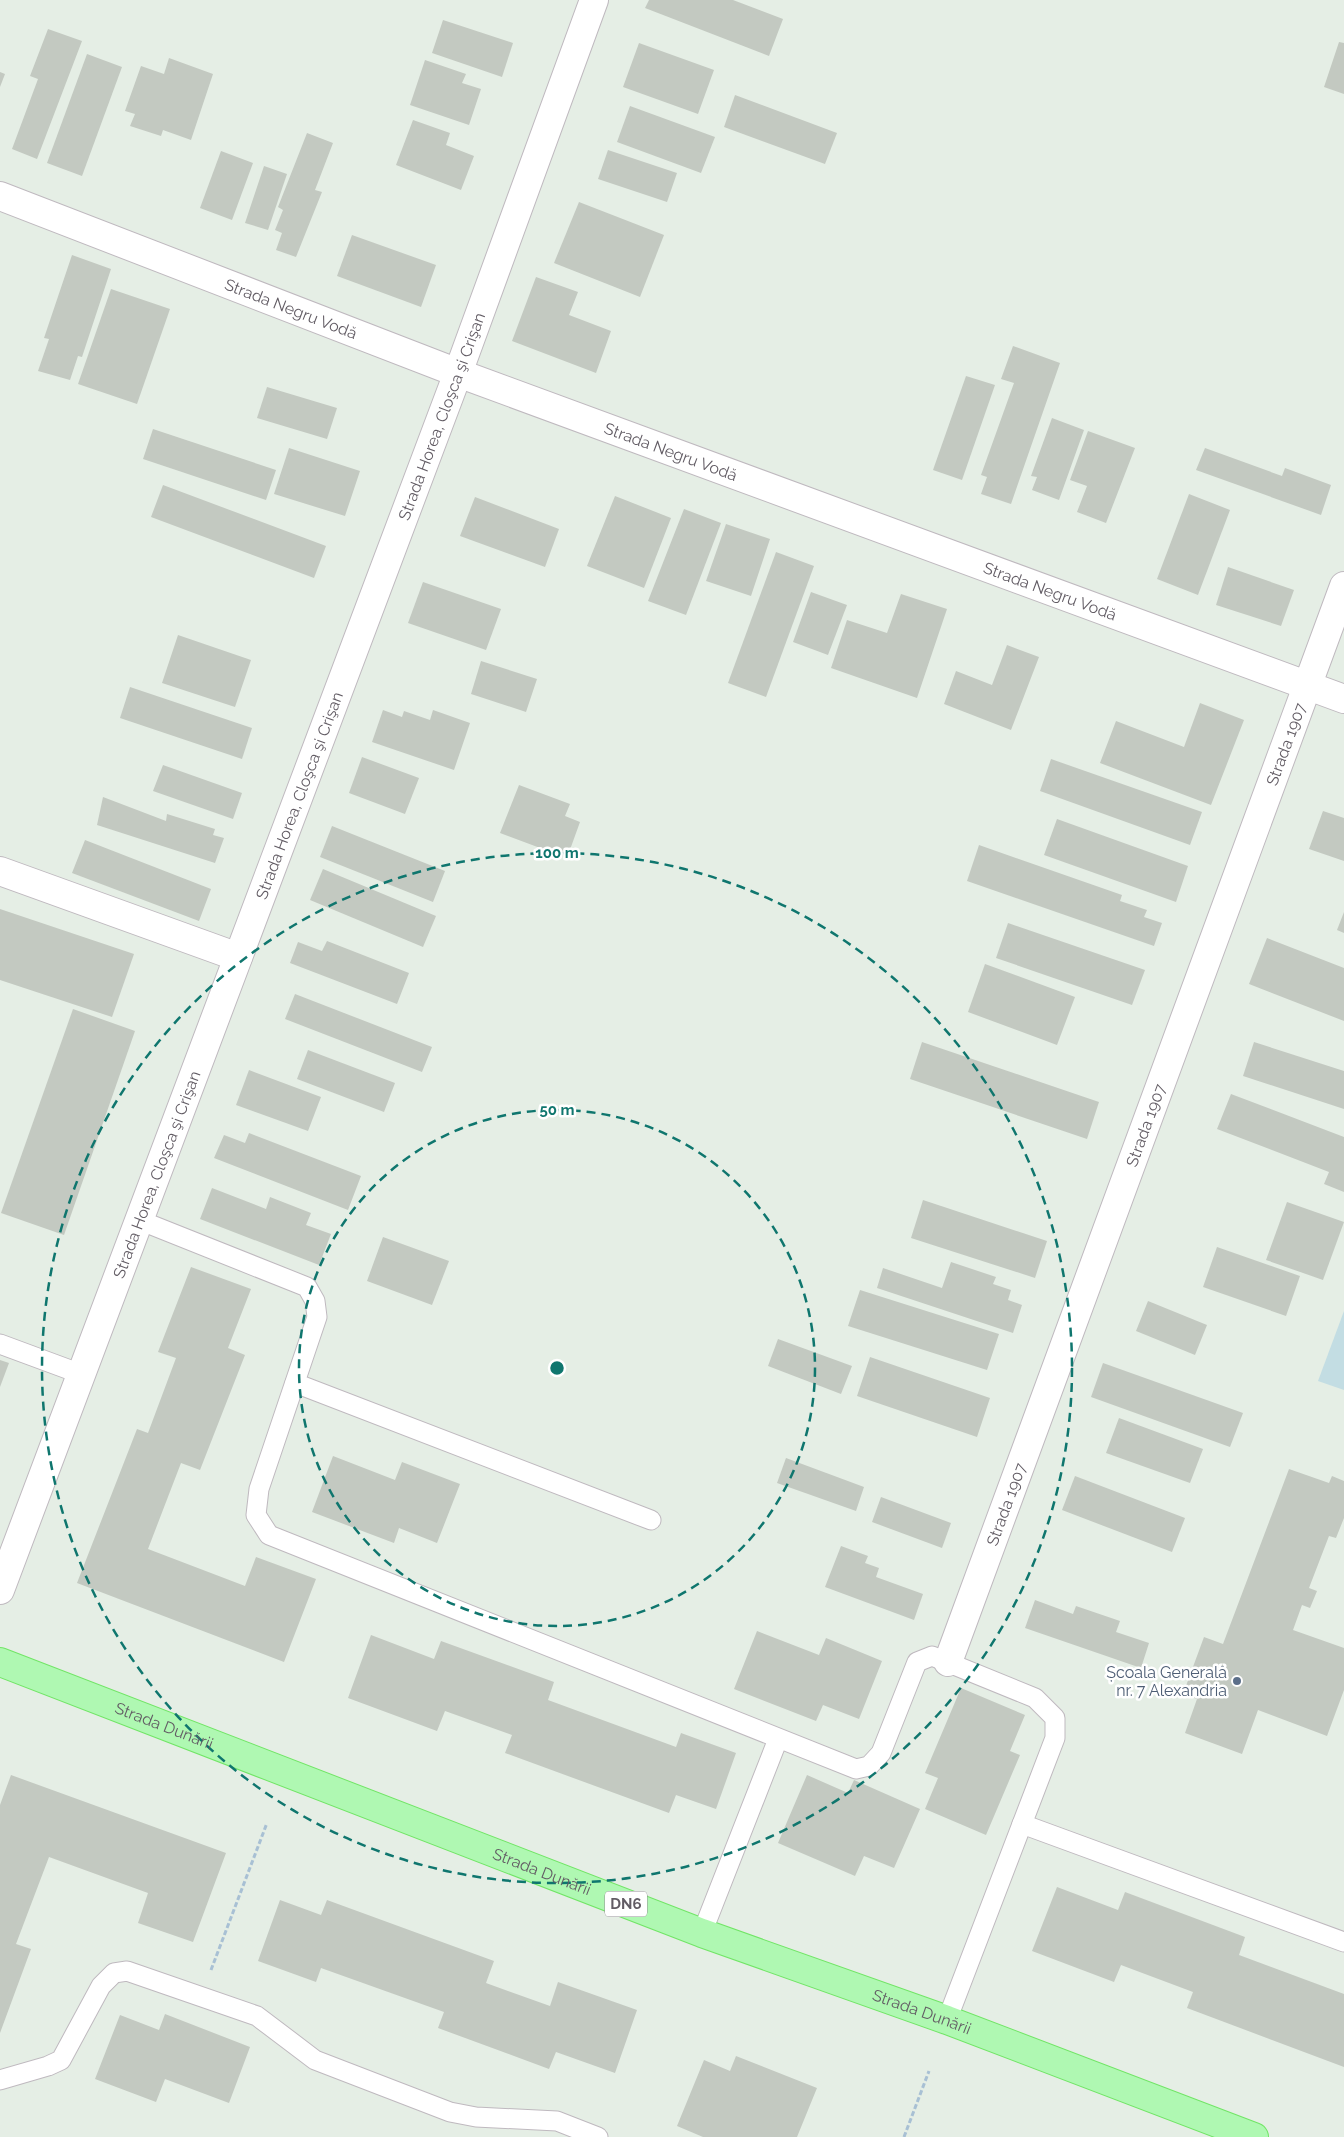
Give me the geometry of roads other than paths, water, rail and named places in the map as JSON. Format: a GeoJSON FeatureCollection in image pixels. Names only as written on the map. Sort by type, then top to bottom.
{"type":"FeatureCollection","features":[{"type":"Feature","properties":{"kind":"main road","name":"Strada Dunării"},"geometry":{"type":"LineString","coordinates":[[0,1662],[702,1933],[947,2020],[1254,2137]]}},
{"type":"Feature","properties":{"kind":"street","name":"Strada Horea, Cloşca şi Crişan"},"geometry":{"type":"LineString","coordinates":[[0,1590],[458,372],[594,0]]}},
{"type":"Feature","properties":{"kind":"street","name":"Strada Negru Vodă"},"geometry":{"type":"LineString","coordinates":[[0,196],[458,372],[1344,699]]}},
{"type":"Feature","properties":{"kind":"street","name":"Strada 1907"},"geometry":{"type":"LineString","coordinates":[[948,1662],[1344,586]]}},
{"type":"Feature","properties":{"kind":"street"},"geometry":{"type":"LineString","coordinates":[[0,871],[238,957]]}},
{"type":"Feature","properties":{"kind":"lane"},"geometry":{"type":"LineString","coordinates":[[139,1220],[307,1287],[315,1301],[317,1317],[259,1489],[256,1515],[270,1535],[856,1769],[869,1766],[881,1753],[917,1662],[932,1656],[1035,1698],[1055,1718],[1055,1738],[947,2020]]}},
{"type":"Feature","properties":{"kind":"lane"},"geometry":{"type":"LineString","coordinates":[[0,1344],[82,1374]]}},
{"type":"Feature","properties":{"kind":"lane"},"geometry":{"type":"LineString","coordinates":[[295,1382],[651,1520]]}},
{"type":"Feature","properties":{"kind":"lane"},"geometry":{"type":"LineString","coordinates":[[702,1933],[778,1739]]}},
{"type":"Feature","properties":{"kind":"lane"},"geometry":{"type":"LineString","coordinates":[[1022,1824],[1344,1942]]}},
{"type":"Feature","properties":{"kind":"lane"},"geometry":{"type":"LineString","coordinates":[[0,2080],[48,2066],[61,2060],[101,1986],[114,1973],[127,1971],[257,2016],[315,2060],[450,2112],[476,2116],[556,2121],[598,2137]]}},
{"type":"Feature","properties":{"kind":"place","name":"Școala Generală nr. 7 Alexandria"},"geometry":{"type":"Point","coordinates":[1237,1681]}}]}
